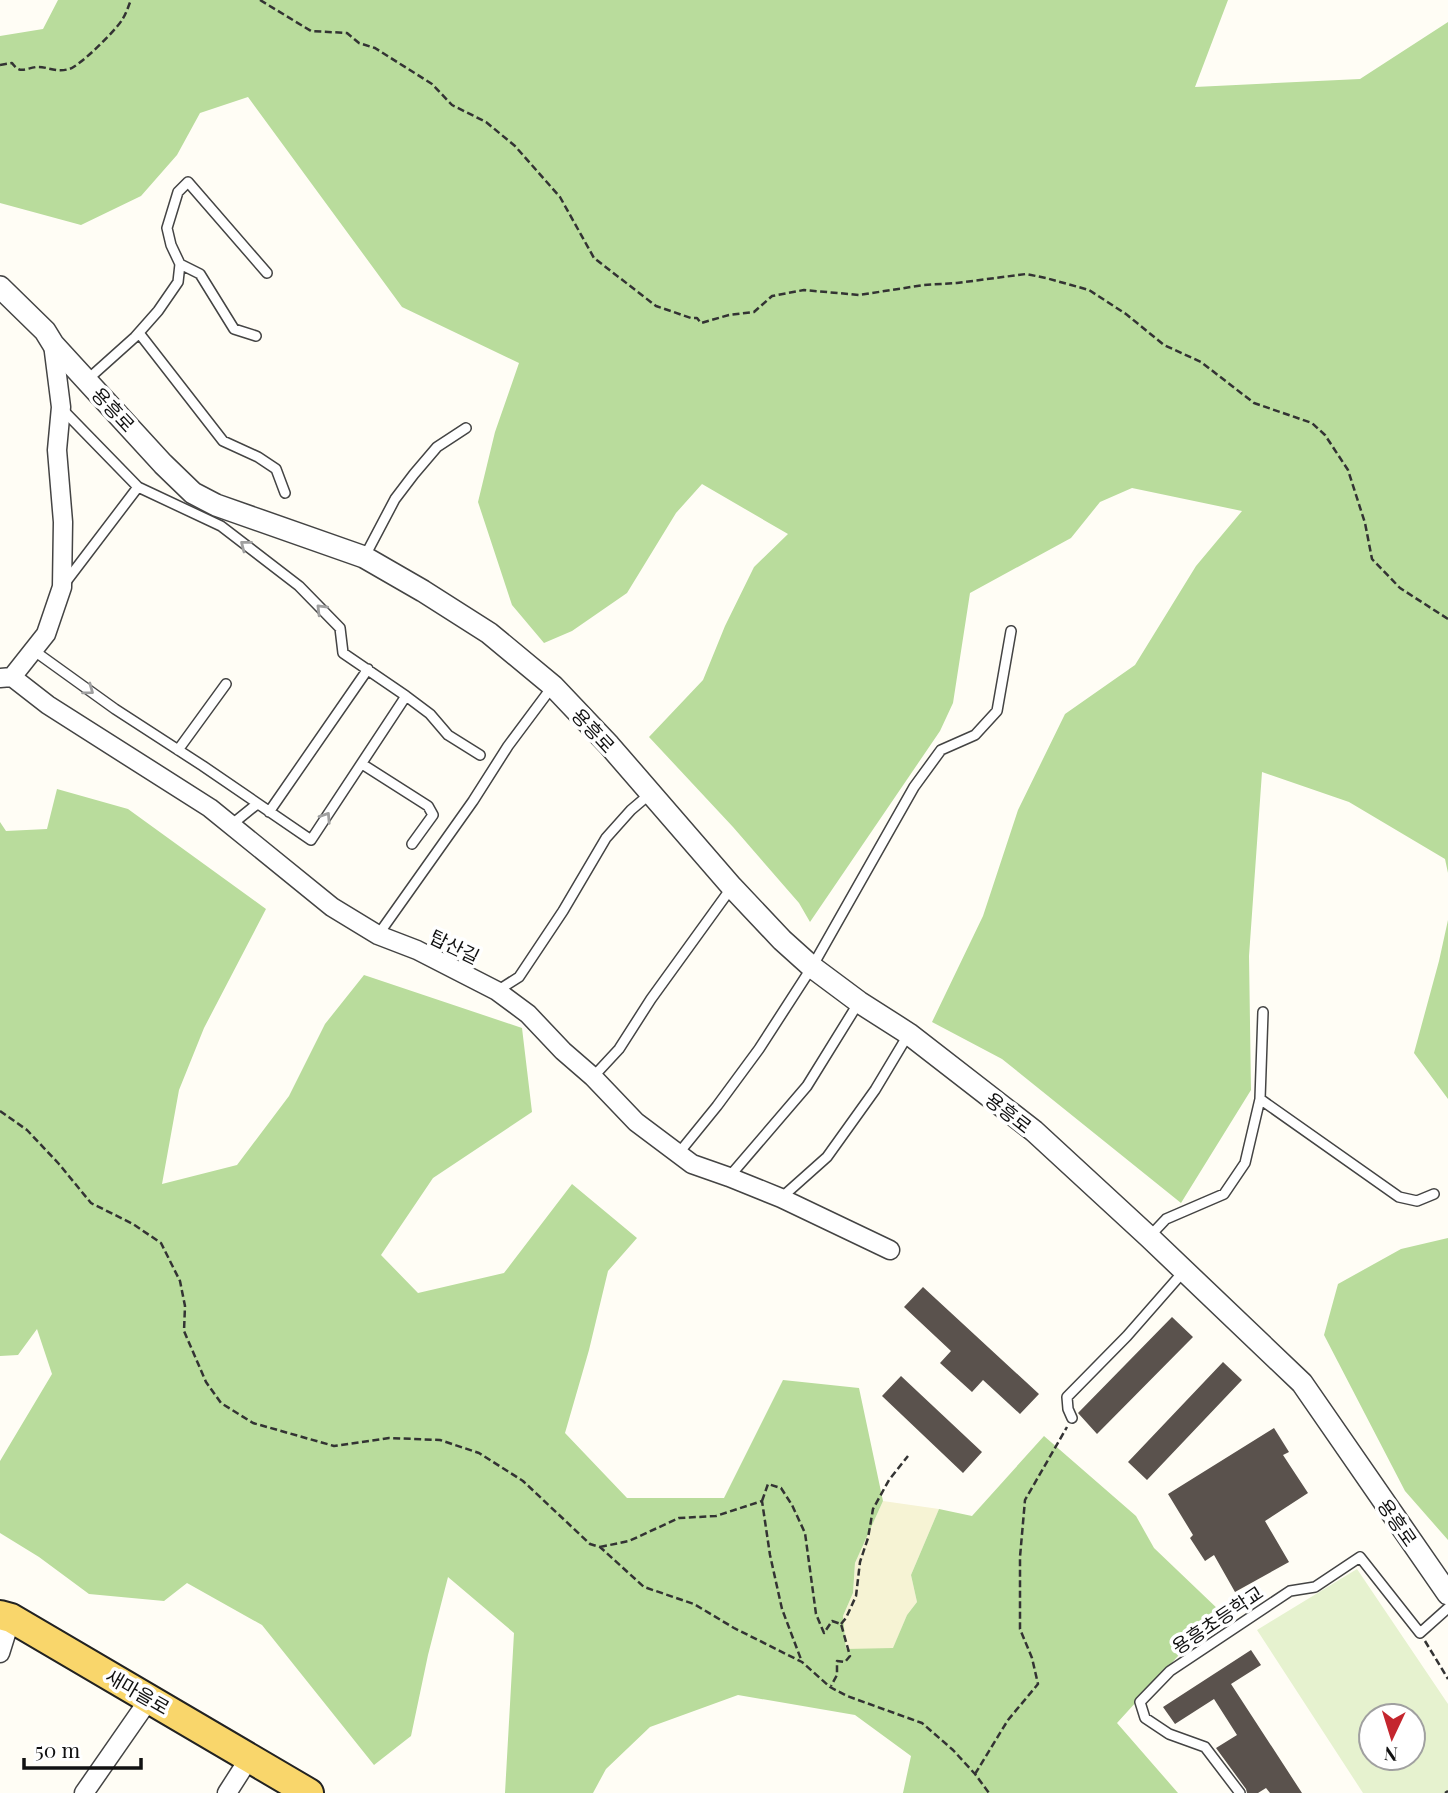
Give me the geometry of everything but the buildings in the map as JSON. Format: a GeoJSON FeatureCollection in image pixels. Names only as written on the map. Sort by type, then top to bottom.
{"type":"FeatureCollection","features":[{"type":"Feature","properties":{"kind":"main road","name":"새마을로"},"geometry":{"type":"LineString","coordinates":[[5,1617],[150,1698],[310,1793]]}},
{"type":"Feature","properties":{"kind":"street","name":"용흥로"},"geometry":{"type":"LineString","coordinates":[[0,287],[45,331],[53,344],[193,493],[216,505],[364,557],[489,634],[553,686],[732,887],[811,967],[909,1034],[1034,1131],[1302,1383],[1448,1594]]}},
{"type":"Feature","properties":{"kind":"street"},"geometry":{"type":"LineString","coordinates":[[6,678],[46,634],[62,587],[63,522],[57,450],[61,407],[53,344]]}},
{"type":"Feature","properties":{"kind":"street","name":"탑산길"},"geometry":{"type":"LineString","coordinates":[[6,678],[210,808],[332,907],[378,935],[417,950],[497,991],[528,1014],[636,1122],[692,1164],[781,1198],[890,1250]]}},
{"type":"Feature","properties":{"kind":"street"},"geometry":{"type":"LineString","coordinates":[[0,1653],[5,1617]]}},
{"type":"Feature","properties":{"kind":"street"},"geometry":{"type":"LineString","coordinates":[[84,1793],[150,1698]]}},
{"type":"Feature","properties":{"kind":"street"},"geometry":{"type":"LineString","coordinates":[[227,1793],[250,1757]]}},
{"type":"Feature","properties":{"kind":"lane"},"geometry":{"type":"LineString","coordinates":[[87,380],[139,332],[178,282],[180,264],[167,229],[178,192],[188,182],[267,273]]}},
{"type":"Feature","properties":{"kind":"lane"},"geometry":{"type":"LineString","coordinates":[[180,264],[200,274],[234,329],[256,337]]}},
{"type":"Feature","properties":{"kind":"lane"},"geometry":{"type":"LineString","coordinates":[[139,332],[223,441],[240,447],[276,469],[285,493]]}},
{"type":"Feature","properties":{"kind":"lane"},"geometry":{"type":"LineString","coordinates":[[61,407],[138,487],[221,526],[299,586],[340,628],[343,653],[406,696],[430,714],[448,735],[480,755]]}},
{"type":"Feature","properties":{"kind":"lane"},"geometry":{"type":"LineString","coordinates":[[364,557],[395,499],[414,474],[437,447],[466,428]]}},
{"type":"Feature","properties":{"kind":"lane"},"geometry":{"type":"LineString","coordinates":[[62,587],[138,487]]}},
{"type":"Feature","properties":{"kind":"lane"},"geometry":{"type":"LineString","coordinates":[[678,1154],[718,1106],[759,1049],[811,967],[914,787],[941,750],[975,736],[997,711],[1011,631]]}},
{"type":"Feature","properties":{"kind":"lane"},"geometry":{"type":"LineString","coordinates":[[33,650],[311,840],[406,696]]}},
{"type":"Feature","properties":{"kind":"lane"},"geometry":{"type":"LineString","coordinates":[[269,812],[368,670]]}},
{"type":"Feature","properties":{"kind":"lane"},"geometry":{"type":"LineString","coordinates":[[178,750],[226,684]]}},
{"type":"Feature","properties":{"kind":"lane"},"geometry":{"type":"LineString","coordinates":[[378,935],[553,686]]}},
{"type":"Feature","properties":{"kind":"lane"},"geometry":{"type":"LineString","coordinates":[[362,764],[428,806],[433,815],[412,844]]}},
{"type":"Feature","properties":{"kind":"lane"},"geometry":{"type":"LineString","coordinates":[[497,991],[519,977],[563,911],[606,838],[631,810],[651,793]]}},
{"type":"Feature","properties":{"kind":"lane"},"geometry":{"type":"LineString","coordinates":[[231,825],[257,804]]}},
{"type":"Feature","properties":{"kind":"lane"},"geometry":{"type":"LineString","coordinates":[[593,1077],[619,1049],[732,887]]}},
{"type":"Feature","properties":{"kind":"lane"},"geometry":{"type":"LineString","coordinates":[[729,1177],[807,1086],[859,1002]]}},
{"type":"Feature","properties":{"kind":"lane"},"geometry":{"type":"LineString","coordinates":[[1149,1237],[1166,1219],[1224,1194],[1245,1163],[1260,1099],[1263,1012]]}},
{"type":"Feature","properties":{"kind":"lane"},"geometry":{"type":"LineString","coordinates":[[781,1198],[827,1157],[875,1090],[909,1034]]}},
{"type":"Feature","properties":{"kind":"lane"},"geometry":{"type":"LineString","coordinates":[[1260,1099],[1399,1197],[1417,1201],[1434,1194]]}},
{"type":"Feature","properties":{"kind":"lane"},"geometry":{"type":"LineString","coordinates":[[1072,1418],[1067,1397],[1127,1336],[1184,1270]]}},
{"type":"Feature","properties":{"kind":"lane","name":"용흥초등학교"},"geometry":{"type":"LineString","coordinates":[[1240,1793],[1205,1747],[1170,1734],[1145,1718],[1140,1702],[1170,1671],[1290,1591],[1315,1587],[1360,1557],[1420,1633]]}},
{"type":"Feature","properties":{"kind":"lane"},"geometry":{"type":"LineString","coordinates":[[1420,1633],[1448,1608]]}},
{"type":"Feature","properties":{"kind":"path"},"geometry":{"type":"LineString","coordinates":[[0,65],[12,63],[17,70],[22,71],[39,66],[51,71],[71,69],[92,52],[121,21],[131,0]]}},
{"type":"Feature","properties":{"kind":"path"},"geometry":{"type":"LineString","coordinates":[[260,0],[311,31],[347,33],[359,43],[375,48],[432,84],[452,105],[486,122],[515,146],[560,197],[594,258],[656,306],[697,318],[701,323],[729,315],[754,312],[772,296],[804,290],[859,295],[1026,274],[1089,290],[1126,314],[1164,345],[1201,362],[1254,402],[1312,423],[1325,435],[1348,470],[1365,523],[1372,559],[1400,588],[1448,619]]}},
{"type":"Feature","properties":{"kind":"path"},"geometry":{"type":"LineString","coordinates":[[0,1111],[27,1130],[90,1203],[133,1224],[162,1243],[180,1281],[185,1306],[184,1331],[206,1382],[221,1403],[253,1423],[334,1446],[389,1438],[440,1440],[479,1453],[523,1481],[590,1544],[600,1547],[644,1587],[694,1604],[734,1628],[802,1662],[830,1687],[847,1696],[922,1723],[953,1750],[989,1793]]}},
{"type":"Feature","properties":{"kind":"path"},"geometry":{"type":"LineString","coordinates":[[975,1774],[1008,1720],[1038,1684],[1032,1658],[1020,1629],[1020,1557],[1026,1500],[1072,1418]]}},
{"type":"Feature","properties":{"kind":"path"},"geometry":{"type":"LineString","coordinates":[[841,1624],[856,1596],[860,1562],[869,1538],[873,1509],[889,1480],[908,1456]]}},
{"type":"Feature","properties":{"kind":"path"},"geometry":{"type":"LineString","coordinates":[[802,1662],[782,1609],[770,1555],[762,1501],[768,1484],[781,1488],[806,1534],[816,1614],[824,1633],[832,1620],[841,1624]]}},
{"type":"Feature","properties":{"kind":"path"},"geometry":{"type":"LineString","coordinates":[[600,1547],[629,1541],[679,1518],[716,1516],[762,1501]]}},
{"type":"Feature","properties":{"kind":"path"},"geometry":{"type":"LineString","coordinates":[[830,1687],[837,1675],[837,1661],[845,1662],[850,1656],[841,1624]]}},
{"type":"Feature","properties":{"kind":"path"},"geometry":{"type":"LineString","coordinates":[[1420,1633],[1448,1678]]}},
{"type":"Feature","properties":{"kind":"shaded area"},"geometry":{"type":"Polygon","coordinates":[[[883,1501],[939,1509],[911,1575],[917,1602],[907,1615],[893,1649],[846,1649],[843,1616],[853,1593],[855,1563],[883,1501]]]}},
{"type":"Feature","properties":{"kind":"green space"},"geometry":{"type":"Polygon","coordinates":[[[58,0],[1228,0],[1195,87],[1360,79],[1448,22],[1448,873],[1445,859],[1349,802],[1262,772],[1249,956],[1251,1090],[1181,1203],[1002,1059],[932,1022],[983,916],[1018,810],[1065,714],[1135,665],[1196,566],[1242,511],[1132,488],[1100,502],[1071,538],[970,593],[953,703],[940,731],[810,922],[799,903],[733,827],[649,737],[703,680],[725,626],[754,567],[788,534],[702,484],[676,513],[627,593],[572,631],[544,643],[512,605],[478,502],[495,432],[519,363],[402,307],[248,97],[200,113],[177,155],[141,196],[81,225],[0,203],[0,36],[43,29],[58,0]]]}},
{"type":"Feature","properties":{"kind":"green space"},"geometry":{"type":"Polygon","coordinates":[[[57,789],[128,809],[266,909],[204,1028],[179,1090],[162,1184],[237,1165],[289,1096],[325,1024],[364,975],[522,1028],[532,1112],[433,1178],[381,1255],[418,1293],[504,1273],[572,1184],[637,1238],[608,1271],[565,1433],[627,1498],[724,1498],[783,1380],[859,1388],[883,1501],[855,1563],[853,1593],[843,1616],[846,1649],[893,1648],[907,1615],[917,1602],[911,1575],[939,1509],[972,1516],[1044,1436],[1136,1516],[1154,1548],[1221,1612],[1206,1634],[1178,1656],[1117,1723],[1178,1793],[903,1793],[911,1756],[855,1715],[738,1695],[650,1727],[606,1769],[593,1793],[505,1793],[514,1633],[448,1577],[411,1736],[374,1765],[262,1625],[187,1583],[164,1601],[89,1594],[39,1557],[0,1533],[0,1461],[52,1374],[37,1329],[18,1355],[0,1356],[0,822],[6,831],[47,829],[57,789]]]}},
{"type":"Feature","properties":{"kind":"green space"},"geometry":{"type":"Polygon","coordinates":[[[1448,920],[1448,1099],[1414,1053],[1448,920]]]}},
{"type":"Feature","properties":{"kind":"green space"},"geometry":{"type":"Polygon","coordinates":[[[1448,1238],[1448,1540],[1405,1491],[1324,1335],[1338,1284],[1401,1249],[1448,1238]]]}},
{"type":"Feature","properties":{"kind":"green space"},"geometry":{"type":"Polygon","coordinates":[[[1357,1569],[1448,1704],[1448,1791],[1363,1793],[1257,1630],[1357,1569]]]}}]}
